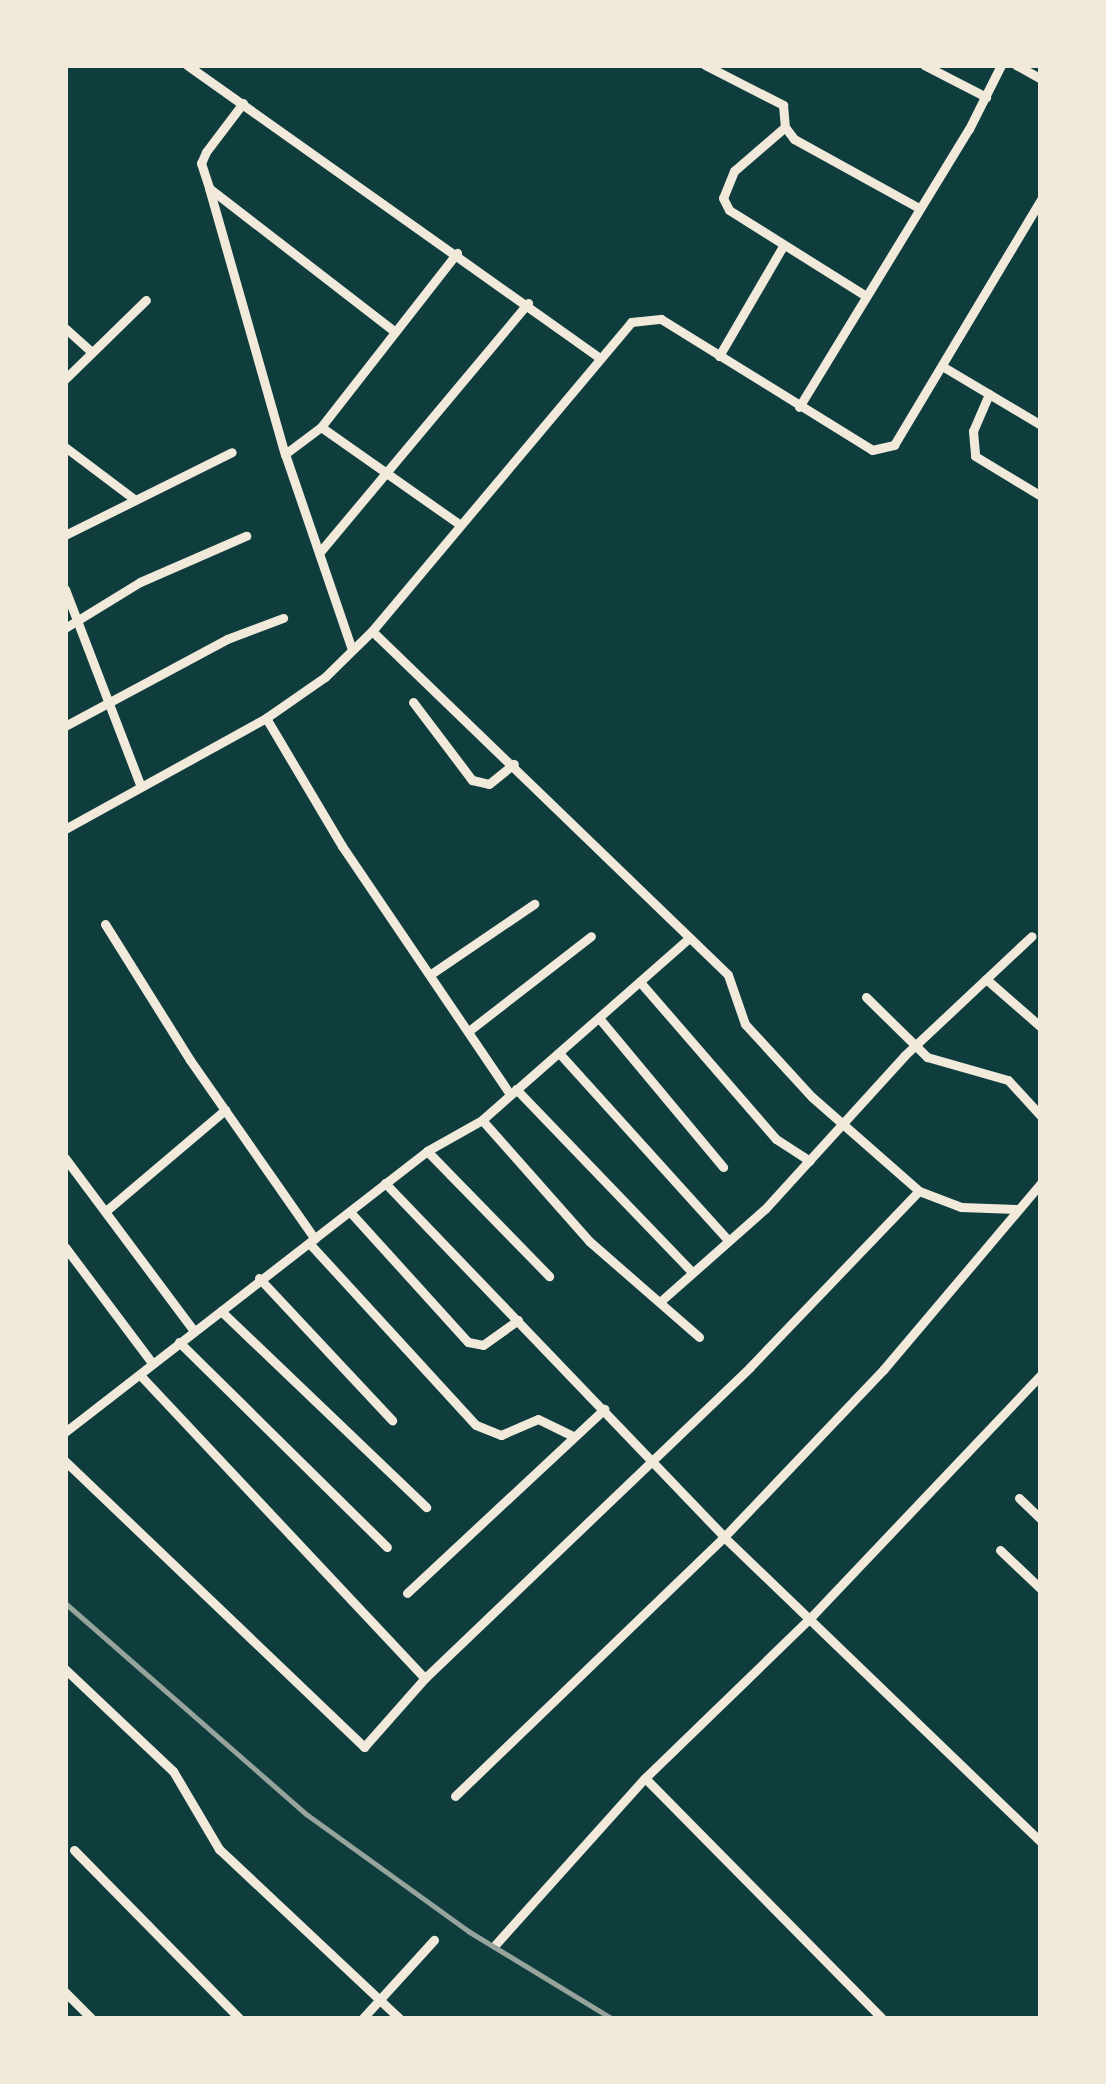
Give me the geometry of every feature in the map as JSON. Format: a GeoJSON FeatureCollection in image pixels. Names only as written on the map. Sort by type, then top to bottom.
{"type":"FeatureCollection","features":[{"type":"Feature","properties":{"kind":"street"},"geometry":{"type":"LineString","coordinates":[[188,65],[458,253],[596,356]]}},
{"type":"Feature","properties":{"kind":"street"},"geometry":{"type":"LineString","coordinates":[[705,65],[784,105],[785,127],[802,144],[919,208]]}},
{"type":"Feature","properties":{"kind":"street"},"geometry":{"type":"LineString","coordinates":[[924,65],[986,96]]}},
{"type":"Feature","properties":{"kind":"street"},"geometry":{"type":"LineString","coordinates":[[799,407],[1001,65]]}},
{"type":"Feature","properties":{"kind":"street"},"geometry":{"type":"LineString","coordinates":[[1016,65],[1039,73]]}},
{"type":"Feature","properties":{"kind":"street"},"geometry":{"type":"LineString","coordinates":[[243,103],[202,163],[285,454],[352,650]]}},
{"type":"Feature","properties":{"kind":"street"},"geometry":{"type":"LineString","coordinates":[[785,127],[734,170],[722,190],[729,210],[866,296]]}},
{"type":"Feature","properties":{"kind":"street"},"geometry":{"type":"LineString","coordinates":[[209,188],[394,331]]}},
{"type":"Feature","properties":{"kind":"street"},"geometry":{"type":"LineString","coordinates":[[65,829],[140,784],[266,718],[352,650],[596,356],[631,322],[651,316],[872,450],[886,450],[901,436],[1041,199]]}},
{"type":"Feature","properties":{"kind":"street"},"geometry":{"type":"LineString","coordinates":[[719,356],[783,246]]}},
{"type":"Feature","properties":{"kind":"street"},"geometry":{"type":"LineString","coordinates":[[285,454],[321,426],[458,253]]}},
{"type":"Feature","properties":{"kind":"street"},"geometry":{"type":"LineString","coordinates":[[65,379],[146,300]]}},
{"type":"Feature","properties":{"kind":"street"},"geometry":{"type":"LineString","coordinates":[[319,554],[528,303]]}},
{"type":"Feature","properties":{"kind":"street"},"geometry":{"type":"LineString","coordinates":[[65,328],[92,352]]}},
{"type":"Feature","properties":{"kind":"street"},"geometry":{"type":"LineString","coordinates":[[942,366],[1041,424]]}},
{"type":"Feature","properties":{"kind":"street"},"geometry":{"type":"LineString","coordinates":[[989,394],[974,431],[975,456],[1041,496]]}},
{"type":"Feature","properties":{"kind":"street"},"geometry":{"type":"LineString","coordinates":[[321,426],[459,524]]}},
{"type":"Feature","properties":{"kind":"street"},"geometry":{"type":"LineString","coordinates":[[65,446],[134,499]]}},
{"type":"Feature","properties":{"kind":"street"},"geometry":{"type":"LineString","coordinates":[[65,535],[232,452]]}},
{"type":"Feature","properties":{"kind":"street"},"geometry":{"type":"LineString","coordinates":[[65,628],[140,582],[246,536]]}},
{"type":"Feature","properties":{"kind":"street"},"geometry":{"type":"LineString","coordinates":[[65,589],[105,702],[140,784]]}},
{"type":"Feature","properties":{"kind":"street"},"geometry":{"type":"LineString","coordinates":[[65,726],[105,702],[283,618]]}},
{"type":"Feature","properties":{"kind":"street"},"geometry":{"type":"LineString","coordinates":[[372,630],[728,975],[744,1024],[765,1054],[919,1191],[961,1207],[1016,1209]]}},
{"type":"Feature","properties":{"kind":"street"},"geometry":{"type":"LineString","coordinates":[[412,702],[472,780],[488,784],[514,764]]}},
{"type":"Feature","properties":{"kind":"street"},"geometry":{"type":"LineString","coordinates":[[266,718],[342,846],[513,1092],[692,1272]]}},
{"type":"Feature","properties":{"kind":"street"},"geometry":{"type":"LineString","coordinates":[[431,974],[534,904]]}},
{"type":"Feature","properties":{"kind":"street"},"geometry":{"type":"LineString","coordinates":[[105,924],[312,1241],[476,1425],[501,1435],[538,1419],[573,1436]]}},
{"type":"Feature","properties":{"kind":"street"},"geometry":{"type":"LineString","coordinates":[[470,1030],[591,936]]}},
{"type":"Feature","properties":{"kind":"street"},"geometry":{"type":"LineString","coordinates":[[662,1300],[810,1161],[914,1046],[1032,936]]}},
{"type":"Feature","properties":{"kind":"street"},"geometry":{"type":"LineString","coordinates":[[65,1432],[427,1151],[482,1120],[688,939]]}},
{"type":"Feature","properties":{"kind":"street"},"geometry":{"type":"LineString","coordinates":[[986,979],[1041,1028]]}},
{"type":"Feature","properties":{"kind":"street"},"geometry":{"type":"LineString","coordinates":[[640,982],[776,1138],[810,1161]]}},
{"type":"Feature","properties":{"kind":"street"},"geometry":{"type":"LineString","coordinates":[[866,996],[914,1046],[940,1064],[1008,1080],[1041,1116]]}},
{"type":"Feature","properties":{"kind":"street"},"geometry":{"type":"LineString","coordinates":[[600,1018],[724,1167]]}},
{"type":"Feature","properties":{"kind":"street"},"geometry":{"type":"LineString","coordinates":[[559,1052],[728,1240]]}},
{"type":"Feature","properties":{"kind":"street"},"geometry":{"type":"LineString","coordinates":[[107,1210],[225,1110]]}},
{"type":"Feature","properties":{"kind":"street"},"geometry":{"type":"LineString","coordinates":[[482,1120],[589,1240],[662,1300],[698,1336]]}},
{"type":"Feature","properties":{"kind":"street"},"geometry":{"type":"LineString","coordinates":[[427,1151],[549,1276]]}},
{"type":"Feature","properties":{"kind":"street"},"geometry":{"type":"LineString","coordinates":[[65,1158],[194,1331]]}},
{"type":"Feature","properties":{"kind":"street"},"geometry":{"type":"LineString","coordinates":[[385,1184],[724,1537],[812,1616],[1041,1842]]}},
{"type":"Feature","properties":{"kind":"street"},"geometry":{"type":"LineString","coordinates":[[455,1796],[724,1537],[882,1370],[1041,1184]]}},
{"type":"Feature","properties":{"kind":"street"},"geometry":{"type":"LineString","coordinates":[[65,1461],[364,1747],[425,1678],[653,1459],[919,1191]]}},
{"type":"Feature","properties":{"kind":"street"},"geometry":{"type":"LineString","coordinates":[[352,1212],[468,1342],[483,1346],[518,1320]]}},
{"type":"Feature","properties":{"kind":"street"},"geometry":{"type":"LineString","coordinates":[[65,1247],[154,1364]]}},
{"type":"Feature","properties":{"kind":"street"},"geometry":{"type":"LineString","coordinates":[[259,1278],[392,1420]]}},
{"type":"Feature","properties":{"kind":"street"},"geometry":{"type":"LineString","coordinates":[[221,1311],[426,1508]]}},
{"type":"Feature","properties":{"kind":"street"},"geometry":{"type":"LineString","coordinates":[[180,1342],[387,1546]]}},
{"type":"Feature","properties":{"kind":"street"},"geometry":{"type":"LineString","coordinates":[[495,1945],[645,1778],[812,1616],[1041,1375]]}},
{"type":"Feature","properties":{"kind":"street"},"geometry":{"type":"LineString","coordinates":[[140,1376],[425,1678]]}},
{"type":"Feature","properties":{"kind":"street"},"geometry":{"type":"LineString","coordinates":[[407,1593],[604,1408]]}},
{"type":"Feature","properties":{"kind":"street"},"geometry":{"type":"LineString","coordinates":[[1020,1498],[1040,1515]]}},
{"type":"Feature","properties":{"kind":"street"},"geometry":{"type":"LineString","coordinates":[[1000,1550],[1041,1590]]}},
{"type":"Feature","properties":{"kind":"street"},"geometry":{"type":"LineString","coordinates":[[65,1669],[173,1771],[219,1848],[400,2019]]}},
{"type":"Feature","properties":{"kind":"street"},"geometry":{"type":"LineString","coordinates":[[645,1778],[883,2019]]}},
{"type":"Feature","properties":{"kind":"street"},"geometry":{"type":"LineString","coordinates":[[74,1850],[240,2019]]}},
{"type":"Feature","properties":{"kind":"street"},"geometry":{"type":"LineString","coordinates":[[362,2019],[434,1940]]}},
{"type":"Feature","properties":{"kind":"street"},"geometry":{"type":"LineString","coordinates":[[65,1992],[92,2019]]}},
{"type":"Feature","properties":{"kind":"railway"},"geometry":{"type":"LineString","coordinates":[[65,1603],[306,1814],[468,1931],[613,2019]]}}]}
